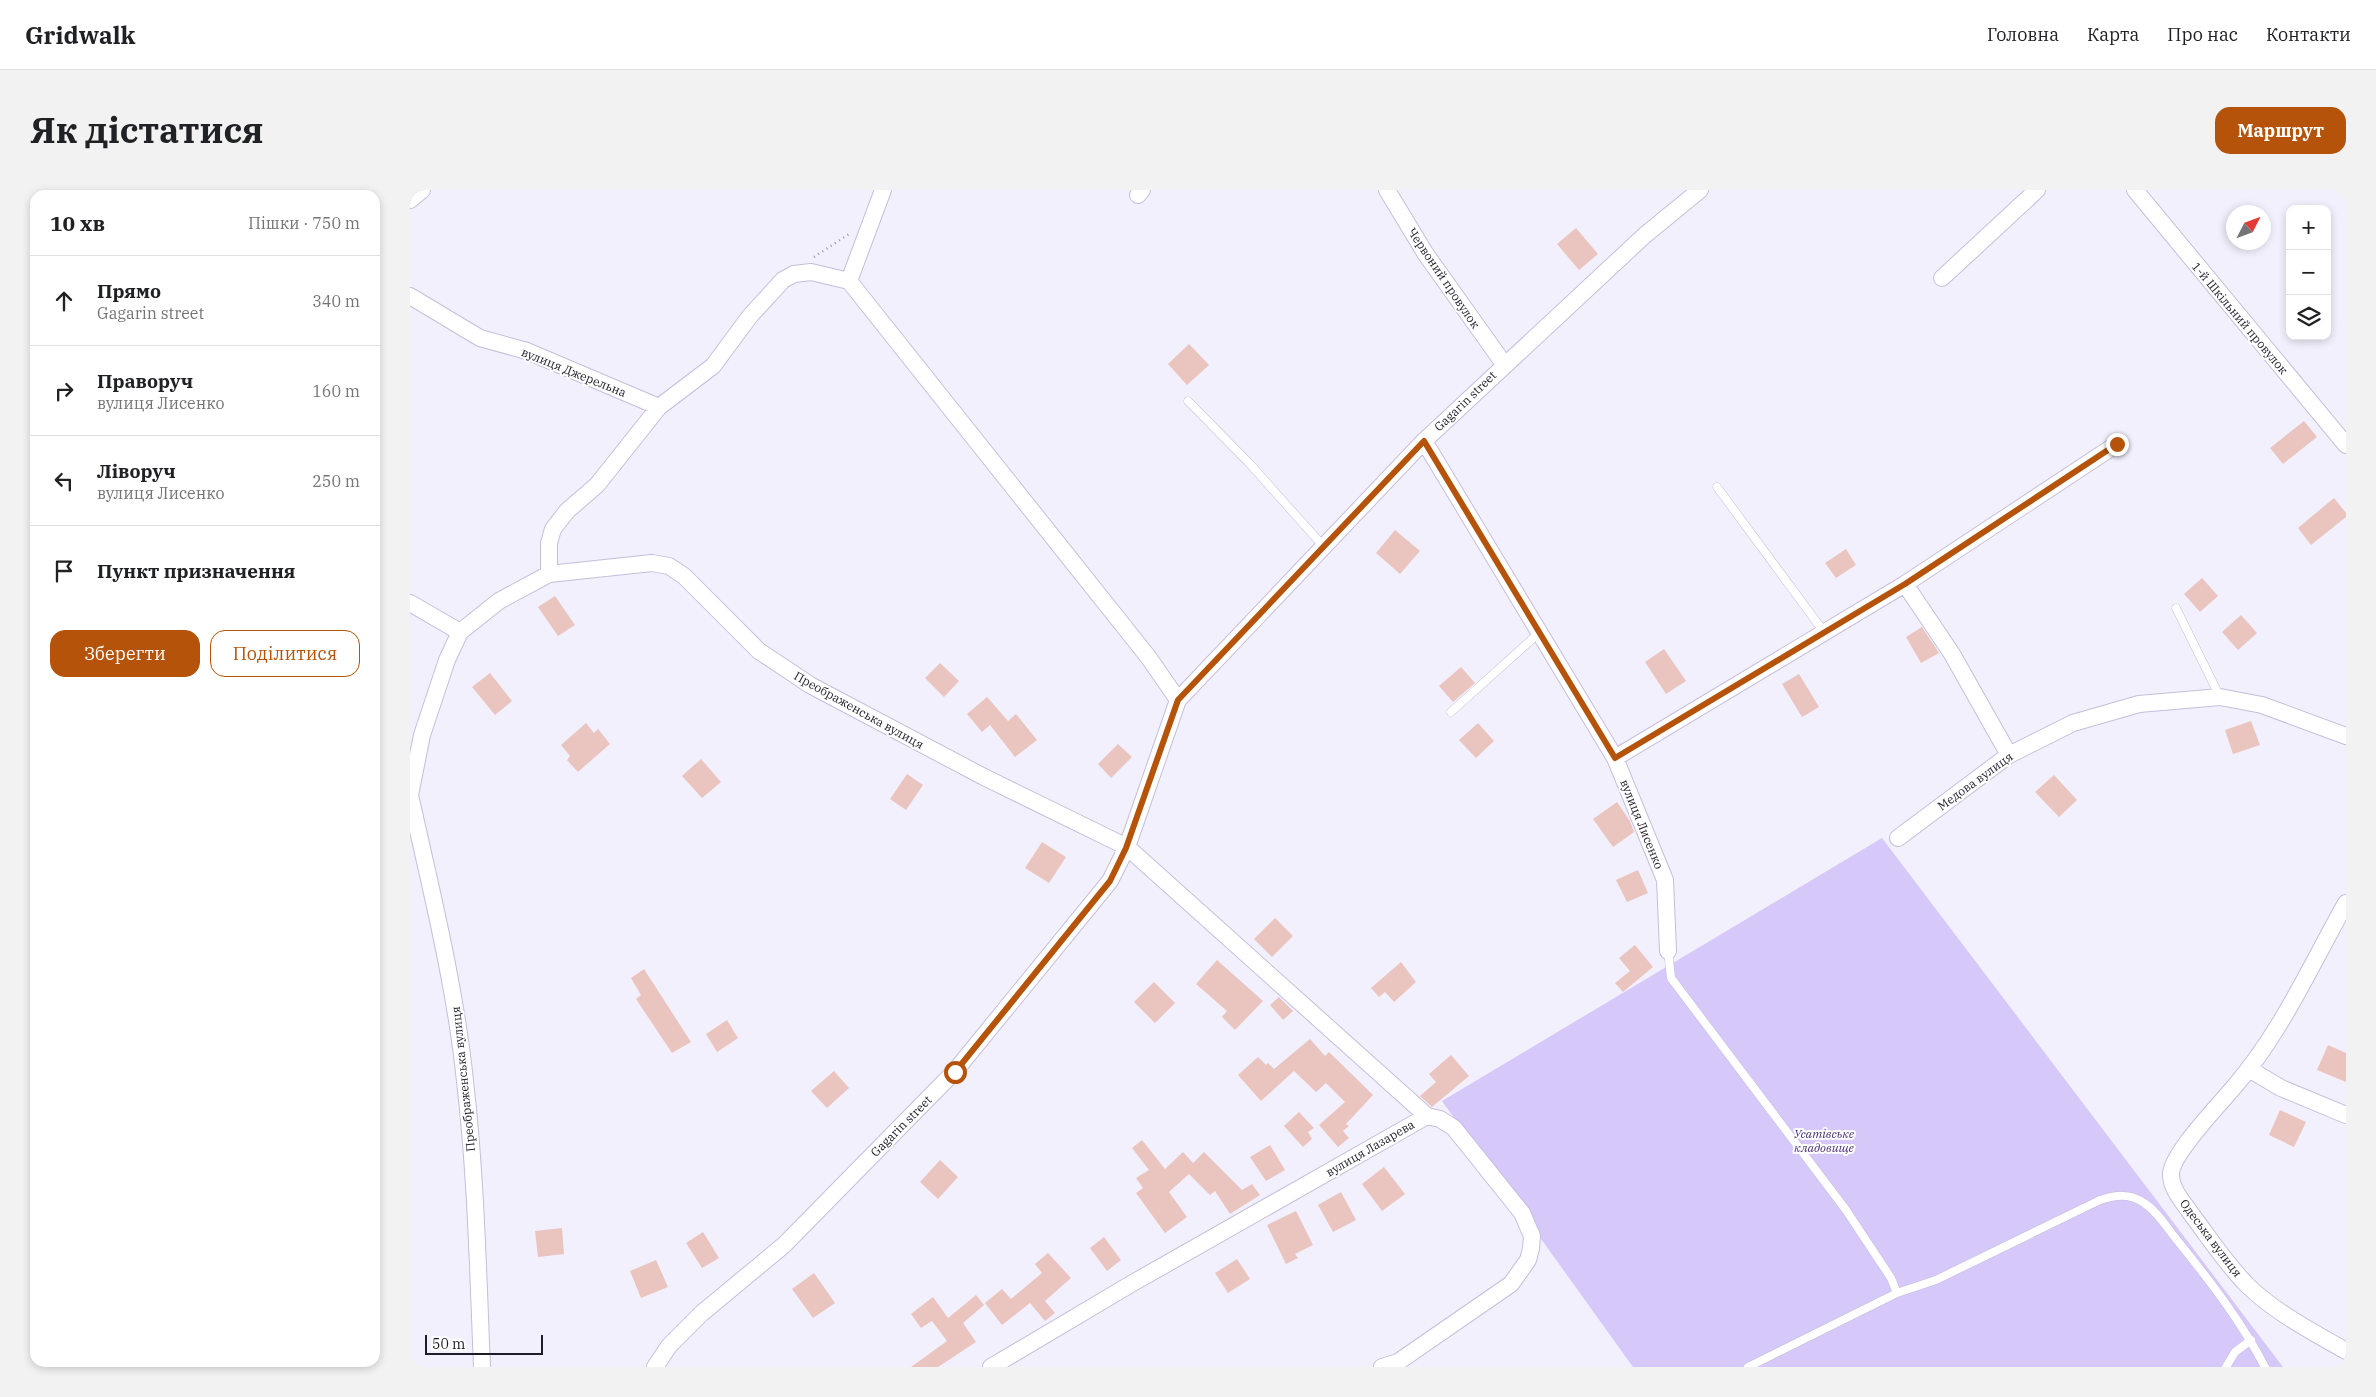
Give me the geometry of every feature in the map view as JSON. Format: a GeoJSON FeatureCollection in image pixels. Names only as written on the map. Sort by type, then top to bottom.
{"type":"FeatureCollection","features":[{"type":"Feature","properties":{"kind":"street"},"geometry":{"type":"LineString","coordinates":[[410,200],[422,190]]}},
{"type":"Feature","properties":{"kind":"street"},"geometry":{"type":"LineString","coordinates":[[850,282],[883,190]]}},
{"type":"Feature","properties":{"kind":"street","name":"Червоний провулок"},"geometry":{"type":"LineString","coordinates":[[1387,190],[1425,253],[1504,364]]}},
{"type":"Feature","properties":{"kind":"street","name":"Gagarin street"},"geometry":{"type":"LineString","coordinates":[[655,1367],[669,1346],[702,1313],[784,1245],[955,1072],[1110,881],[1126,848],[1178,700],[1424,441],[1504,364],[1645,235],[1700,190]]}},
{"type":"Feature","properties":{"kind":"street"},"geometry":{"type":"LineString","coordinates":[[1942,278],[2037,190]]}},
{"type":"Feature","properties":{"kind":"street","name":"1-й Шкільний провулок"},"geometry":{"type":"LineString","coordinates":[[2135,190],[2346,446]]}},
{"type":"Feature","properties":{"kind":"street"},"geometry":{"type":"LineString","coordinates":[[549,574],[549,543],[553,529],[568,511],[597,485],[659,407],[713,366],[750,316],[783,280],[794,274],[810,272],[850,282],[1149,658],[1178,700]]}},
{"type":"Feature","properties":{"kind":"street","name":"вулиця Джерельна"},"geometry":{"type":"LineString","coordinates":[[410,296],[480,338],[527,351],[659,407]]}},
{"type":"Feature","properties":{"kind":"street","name":"вулиця Лисенко"},"geometry":{"type":"LineString","coordinates":[[1424,441],[1615,758],[1665,880],[1668,951]]}},
{"type":"Feature","properties":{"kind":"street"},"geometry":{"type":"LineString","coordinates":[[1615,758],[1905,584],[2117,444]]}},
{"type":"Feature","properties":{"kind":"street","name":"Преображенська вулиця"},"geometry":{"type":"LineString","coordinates":[[482,1367],[476,1221],[466,1081],[453,993],[410,795],[422,735],[447,660],[460,632],[499,601],[549,574],[652,564],[669,566],[684,576],[759,651],[810,685],[984,777],[1126,848]]}},
{"type":"Feature","properties":{"kind":"street"},"geometry":{"type":"LineString","coordinates":[[1905,584],[1952,654],[2009,755]]}},
{"type":"Feature","properties":{"kind":"street"},"geometry":{"type":"LineString","coordinates":[[410,603],[460,632]]}},
{"type":"Feature","properties":{"kind":"street","name":"Медова вулиця"},"geometry":{"type":"LineString","coordinates":[[1898,838],[2009,755],[2073,723],[2139,704],[2220,697],[2262,705],[2346,736]]}},
{"type":"Feature","properties":{"kind":"street","name":"вулиця Лазарева"},"geometry":{"type":"LineString","coordinates":[[991,1367],[1131,1284],[1427,1116],[1126,848]]}},
{"type":"Feature","properties":{"kind":"street"},"geometry":{"type":"LineString","coordinates":[[2344,910],[2270,1040],[2249,1069],[2281,1088],[2346,1115]]}},
{"type":"Feature","properties":{"kind":"street","name":"Одеська вулиця"},"geometry":{"type":"LineString","coordinates":[[2249,1069],[2199,1127],[2174,1162],[2170,1175],[2176,1191],[2217,1249],[2248,1286],[2277,1310],[2346,1351]]}},
{"type":"Feature","properties":{"kind":"street"},"geometry":{"type":"LineString","coordinates":[[1382,1367],[1398,1362],[1511,1284],[1528,1260],[1531,1249],[1532,1236],[1522,1213],[1454,1128],[1440,1119],[1427,1116]]}},
{"type":"Feature","properties":{"kind":"lane"},"geometry":{"type":"LineString","coordinates":[[1188,401],[1250,464],[1324,547]]}},
{"type":"Feature","properties":{"kind":"lane"},"geometry":{"type":"LineString","coordinates":[[1717,487],[1824,632]]}},
{"type":"Feature","properties":{"kind":"lane"},"geometry":{"type":"LineString","coordinates":[[2176,608],[2220,697]]}},
{"type":"Feature","properties":{"kind":"lane"},"geometry":{"type":"LineString","coordinates":[[1451,712],[1540,632]]}},
{"type":"Feature","properties":{"kind":"lane"},"geometry":{"type":"LineString","coordinates":[[1668,951],[1671,978],[1846,1210],[1892,1278],[1897,1293]]}},
{"type":"Feature","properties":{"kind":"lane"},"geometry":{"type":"LineString","coordinates":[[1748,1367],[1897,1293],[1936,1280],[2100,1200],[2118,1195],[2130,1196],[2145,1203],[2171,1232],[2215,1288],[2251,1340],[2265,1367]]}},
{"type":"Feature","properties":{"kind":"lane"},"geometry":{"type":"LineString","coordinates":[[2226,1367],[2235,1352],[2251,1340]]}},
{"type":"Feature","properties":{"kind":"path"},"geometry":{"type":"LineString","coordinates":[[794,274],[803,264],[850,233]]}},
{"type":"Feature","properties":{"kind":"green space","name":"Усатівське кладовище"},"geometry":{"type":"Polygon","coordinates":[[[1882,838],[2283,1367],[1633,1367],[1442,1101],[1882,838]]]}},
{"type":"Feature","properties":{"kind":"building"},"geometry":{"type":"Polygon","coordinates":[[[1576,228],[1598,254],[1579,270],[1557,244],[1576,228]]]}},
{"type":"Feature","properties":{"kind":"building"},"geometry":{"type":"Polygon","coordinates":[[[1189,344],[1209,365],[1187,385],[1168,364],[1189,344]]]}},
{"type":"Feature","properties":{"kind":"building"},"geometry":{"type":"Polygon","coordinates":[[[2304,421],[2317,437],[2283,464],[2270,448],[2304,421]]]}},
{"type":"Feature","properties":{"kind":"building"},"geometry":{"type":"Polygon","coordinates":[[[2334,498],[2346,513],[2346,517],[2311,545],[2298,528],[2334,498]]]}},
{"type":"Feature","properties":{"kind":"building"},"geometry":{"type":"Polygon","coordinates":[[[1395,530],[1420,551],[1400,574],[1376,553],[1395,530]]]}},
{"type":"Feature","properties":{"kind":"building"},"geometry":{"type":"Polygon","coordinates":[[[1846,549],[1856,565],[1836,578],[1825,563],[1846,549]]]}},
{"type":"Feature","properties":{"kind":"building"},"geometry":{"type":"Polygon","coordinates":[[[2202,578],[2218,596],[2200,612],[2184,594],[2202,578]]]}},
{"type":"Feature","properties":{"kind":"building"},"geometry":{"type":"Polygon","coordinates":[[[555,596],[575,625],[558,636],[538,607],[555,596]]]}},
{"type":"Feature","properties":{"kind":"building"},"geometry":{"type":"Polygon","coordinates":[[[2241,615],[2257,633],[2238,650],[2222,632],[2241,615]]]}},
{"type":"Feature","properties":{"kind":"building"},"geometry":{"type":"Polygon","coordinates":[[[1922,627],[1939,653],[1921,663],[1906,637],[1922,627]]]}},
{"type":"Feature","properties":{"kind":"building"},"geometry":{"type":"Polygon","coordinates":[[[1664,649],[1686,681],[1666,694],[1645,662],[1664,649]]]}},
{"type":"Feature","properties":{"kind":"building"},"geometry":{"type":"Polygon","coordinates":[[[940,663],[959,681],[944,697],[925,678],[940,663]]]}},
{"type":"Feature","properties":{"kind":"building"},"geometry":{"type":"Polygon","coordinates":[[[1461,667],[1475,683],[1453,702],[1439,686],[1461,667]]]}},
{"type":"Feature","properties":{"kind":"building"},"geometry":{"type":"Polygon","coordinates":[[[490,673],[512,701],[495,715],[472,687],[490,673]]]}},
{"type":"Feature","properties":{"kind":"building"},"geometry":{"type":"Polygon","coordinates":[[[1799,674],[1819,707],[1802,717],[1782,684],[1799,674]]]}},
{"type":"Feature","properties":{"kind":"building"},"geometry":{"type":"Polygon","coordinates":[[[987,697],[1008,721],[1016,714],[1037,740],[1015,757],[990,725],[982,732],[967,714],[987,697]]]}},
{"type":"Feature","properties":{"kind":"building"},"geometry":{"type":"Polygon","coordinates":[[[2251,721],[2260,745],[2233,754],[2225,730],[2251,721]]]}},
{"type":"Feature","properties":{"kind":"building"},"geometry":{"type":"Polygon","coordinates":[[[586,723],[594,733],[598,729],[610,744],[578,772],[567,760],[570,756],[561,745],[586,723]]]}},
{"type":"Feature","properties":{"kind":"building"},"geometry":{"type":"Polygon","coordinates":[[[1478,723],[1494,741],[1476,758],[1459,740],[1478,723]]]}},
{"type":"Feature","properties":{"kind":"building"},"geometry":{"type":"Polygon","coordinates":[[[1118,744],[1132,757],[1111,778],[1098,764],[1118,744]]]}},
{"type":"Feature","properties":{"kind":"building"},"geometry":{"type":"Polygon","coordinates":[[[701,759],[721,782],[702,798],[682,776],[701,759]]]}},
{"type":"Feature","properties":{"kind":"building"},"geometry":{"type":"Polygon","coordinates":[[[907,774],[923,785],[906,810],[890,799],[907,774]]]}},
{"type":"Feature","properties":{"kind":"building"},"geometry":{"type":"Polygon","coordinates":[[[2054,775],[2077,800],[2059,817],[2035,792],[2054,775]]]}},
{"type":"Feature","properties":{"kind":"building"},"geometry":{"type":"Polygon","coordinates":[[[1617,802],[1630,821],[1634,832],[1613,847],[1593,819],[1617,802]]]}},
{"type":"Feature","properties":{"kind":"building"},"geometry":{"type":"Polygon","coordinates":[[[1042,842],[1066,857],[1049,883],[1025,868],[1042,842]]]}},
{"type":"Feature","properties":{"kind":"building"},"geometry":{"type":"Polygon","coordinates":[[[1638,870],[1648,893],[1627,902],[1616,880],[1638,870]]]}},
{"type":"Feature","properties":{"kind":"building"},"geometry":{"type":"Polygon","coordinates":[[[1275,918],[1293,936],[1272,957],[1254,939],[1275,918]]]}},
{"type":"Feature","properties":{"kind":"building"},"geometry":{"type":"Polygon","coordinates":[[[1635,945],[1653,967],[1623,992],[1615,983],[1630,971],[1619,958],[1635,945]]]}},
{"type":"Feature","properties":{"kind":"building"},"geometry":{"type":"Polygon","coordinates":[[[1217,960],[1263,1001],[1235,1030],[1222,1017],[1227,1011],[1196,984],[1217,960]]]}},
{"type":"Feature","properties":{"kind":"building"},"geometry":{"type":"Polygon","coordinates":[[[1401,962],[1416,982],[1394,1002],[1385,992],[1379,997],[1371,988],[1401,962]]]}},
{"type":"Feature","properties":{"kind":"building"},"geometry":{"type":"Polygon","coordinates":[[[644,969],[691,1042],[672,1053],[636,999],[641,995],[631,978],[644,969]]]}},
{"type":"Feature","properties":{"kind":"building"},"geometry":{"type":"Polygon","coordinates":[[[1154,982],[1175,1003],[1155,1023],[1134,1002],[1154,982]]]}},
{"type":"Feature","properties":{"kind":"building"},"geometry":{"type":"Polygon","coordinates":[[[1279,997],[1293,1011],[1283,1020],[1270,1005],[1279,997]]]}},
{"type":"Feature","properties":{"kind":"building"},"geometry":{"type":"Polygon","coordinates":[[[727,1020],[738,1038],[717,1052],[706,1034],[727,1020]]]}},
{"type":"Feature","properties":{"kind":"building"},"geometry":{"type":"Polygon","coordinates":[[[1310,1039],[1325,1056],[1329,1052],[1373,1095],[1346,1124],[1349,1126],[1343,1131],[1349,1138],[1338,1147],[1319,1125],[1345,1102],[1326,1083],[1316,1092],[1294,1071],[1261,1101],[1238,1075],[1258,1057],[1266,1065],[1268,1063],[1274,1069],[1310,1039]]]}},
{"type":"Feature","properties":{"kind":"building"},"geometry":{"type":"Polygon","coordinates":[[[2328,1045],[2346,1053],[2346,1082],[2317,1070],[2328,1045]]]}},
{"type":"Feature","properties":{"kind":"building"},"geometry":{"type":"Polygon","coordinates":[[[1451,1055],[1469,1076],[1432,1107],[1420,1096],[1436,1082],[1429,1074],[1451,1055]]]}},
{"type":"Feature","properties":{"kind":"building"},"geometry":{"type":"Polygon","coordinates":[[[834,1071],[849,1088],[827,1108],[811,1091],[834,1071]]]}},
{"type":"Feature","properties":{"kind":"building"},"geometry":{"type":"Polygon","coordinates":[[[2280,1110],[2306,1122],[2294,1147],[2269,1135],[2280,1110]]]}},
{"type":"Feature","properties":{"kind":"building"},"geometry":{"type":"Polygon","coordinates":[[[1299,1112],[1314,1128],[1308,1132],[1312,1139],[1303,1147],[1284,1126],[1299,1112]]]}},
{"type":"Feature","properties":{"kind":"building"},"geometry":{"type":"Polygon","coordinates":[[[1142,1140],[1165,1169],[1183,1152],[1193,1163],[1204,1152],[1242,1190],[1252,1184],[1260,1195],[1230,1214],[1215,1191],[1210,1195],[1189,1174],[1169,1192],[1187,1217],[1165,1233],[1136,1193],[1143,1188],[1136,1178],[1149,1170],[1132,1148],[1142,1140]]]}},
{"type":"Feature","properties":{"kind":"building"},"geometry":{"type":"Polygon","coordinates":[[[1270,1145],[1285,1170],[1266,1181],[1250,1157],[1270,1145]]]}},
{"type":"Feature","properties":{"kind":"building"},"geometry":{"type":"Polygon","coordinates":[[[940,1160],[958,1177],[938,1199],[920,1182],[940,1160]]]}},
{"type":"Feature","properties":{"kind":"building"},"geometry":{"type":"Polygon","coordinates":[[[1384,1167],[1405,1194],[1382,1211],[1362,1184],[1384,1167]]]}},
{"type":"Feature","properties":{"kind":"building"},"geometry":{"type":"Polygon","coordinates":[[[1341,1192],[1356,1220],[1333,1232],[1318,1205],[1341,1192]]]}},
{"type":"Feature","properties":{"kind":"building"},"geometry":{"type":"Polygon","coordinates":[[[1296,1211],[1313,1245],[1295,1254],[1298,1258],[1286,1264],[1267,1225],[1296,1211]]]}},
{"type":"Feature","properties":{"kind":"building"},"geometry":{"type":"Polygon","coordinates":[[[562,1228],[564,1254],[538,1257],[535,1231],[562,1228]]]}},
{"type":"Feature","properties":{"kind":"building"},"geometry":{"type":"Polygon","coordinates":[[[703,1232],[719,1258],[702,1268],[686,1243],[703,1232]]]}},
{"type":"Feature","properties":{"kind":"building"},"geometry":{"type":"Polygon","coordinates":[[[1104,1237],[1121,1260],[1107,1271],[1090,1248],[1104,1237]]]}},
{"type":"Feature","properties":{"kind":"building"},"geometry":{"type":"Polygon","coordinates":[[[1048,1253],[1071,1278],[1045,1301],[1055,1313],[1045,1321],[1030,1303],[1002,1325],[985,1303],[1002,1289],[1011,1299],[1042,1273],[1035,1264],[1048,1253]]]}},
{"type":"Feature","properties":{"kind":"building"},"geometry":{"type":"Polygon","coordinates":[[[1237,1259],[1250,1279],[1228,1293],[1215,1273],[1237,1259]]]}},
{"type":"Feature","properties":{"kind":"building"},"geometry":{"type":"Polygon","coordinates":[[[656,1260],[668,1287],[641,1298],[630,1271],[656,1260]]]}},
{"type":"Feature","properties":{"kind":"building"},"geometry":{"type":"Polygon","coordinates":[[[814,1273],[835,1303],[813,1318],[792,1289],[814,1273]]]}},
{"type":"Feature","properties":{"kind":"building"},"geometry":{"type":"Polygon","coordinates":[[[976,1295],[984,1305],[963,1323],[976,1342],[938,1367],[911,1367],[947,1341],[932,1321],[921,1328],[911,1314],[933,1297],[948,1318],[976,1295]]]}},
{"type":"Feature","properties":{"kind":"route"},"geometry":{"type":"LineString","coordinates":[[955,1072],[1110,881],[1126,848],[1178,700],[1424,441],[1440,464],[1615,758],[1905,584],[2117,444]]}}]}
